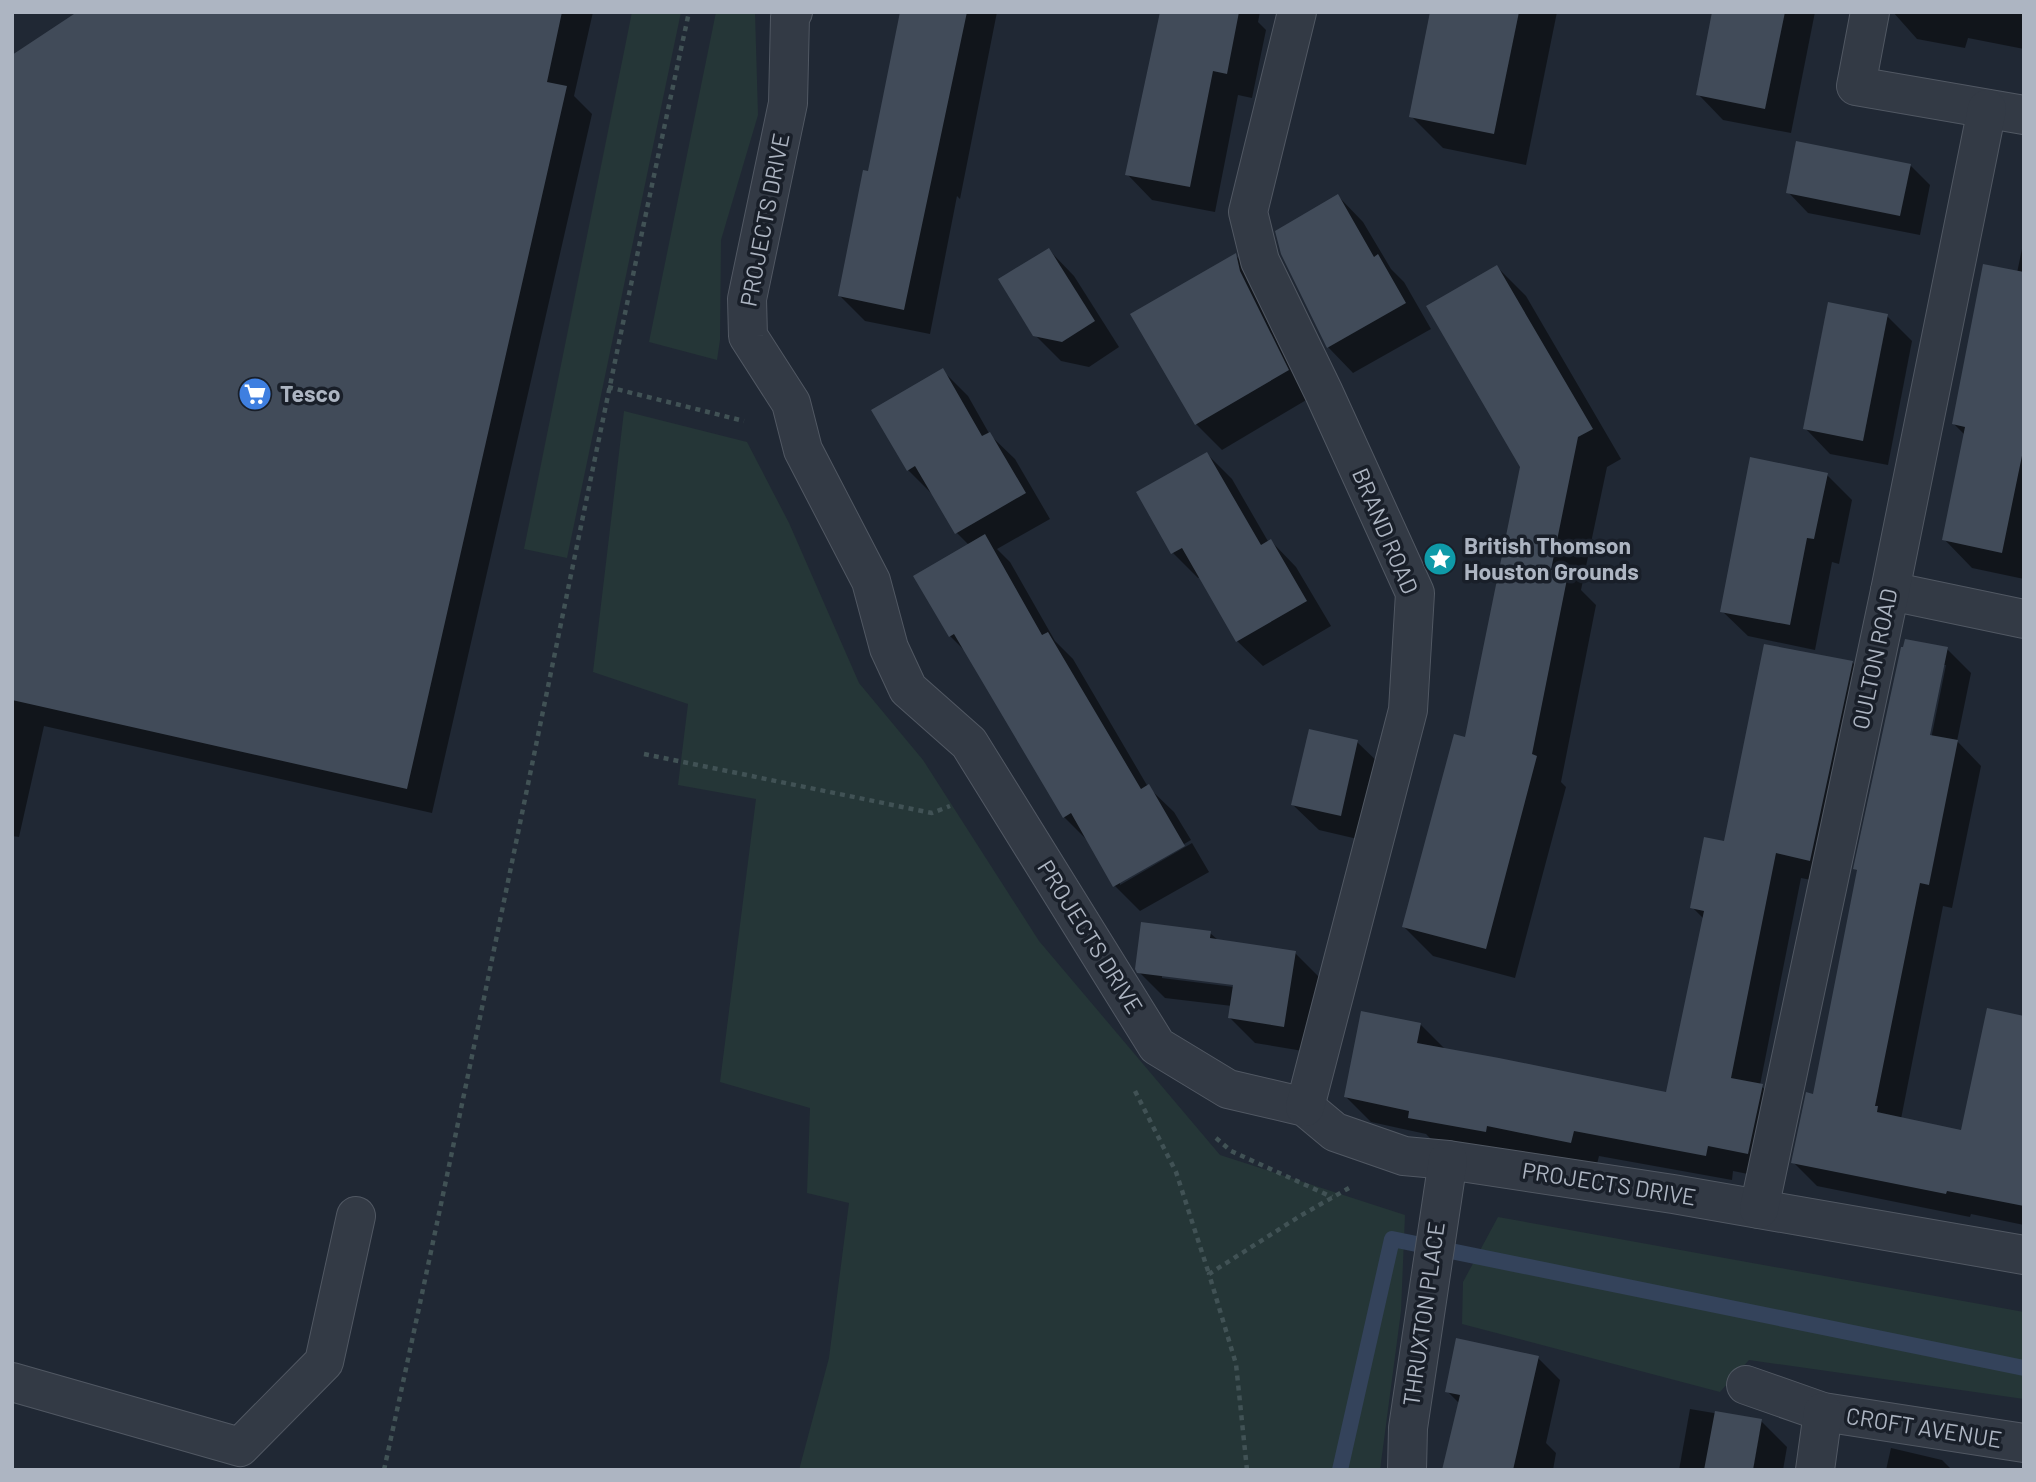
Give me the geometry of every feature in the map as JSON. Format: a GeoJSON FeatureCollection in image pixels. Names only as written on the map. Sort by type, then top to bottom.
{"type":"FeatureCollection","features":[{"type":"Feature","properties":{"kind":"street","name":"PROJECTS DRIVE"},"geometry":{"type":"LineString","coordinates":[[793,12],[790,17],[788,103],[747,299],[748,336],[792,403],[803,450],[871,581],[889,648],[908,689],[969,743],[1157,1046],[1228,1089],[1305,1107],[1335,1132],[1404,1156],[1445,1177],[1673,1194],[2024,1255]]}},
{"type":"Feature","properties":{"kind":"street","name":"BRAND ROAD"},"geometry":{"type":"LineString","coordinates":[[1297,12],[1248,212],[1260,261],[1324,393],[1415,593],[1408,710],[1305,1107]]}},
{"type":"Feature","properties":{"kind":"street"},"geometry":{"type":"LineString","coordinates":[[1871,12],[1856,86],[2006,112]]}},
{"type":"Feature","properties":{"kind":"street","name":"OULTON ROAD"},"geometry":{"type":"LineString","coordinates":[[1759,1209],[1889,591],[2006,112]]}},
{"type":"Feature","properties":{"kind":"street"},"geometry":{"type":"LineString","coordinates":[[1889,591],[2024,619]]}},
{"type":"Feature","properties":{"kind":"street","name":"THRUXTON PLACE"},"geometry":{"type":"LineString","coordinates":[[1407,1470],[1408,1428],[1445,1177]]}},
{"type":"Feature","properties":{"kind":"street"},"geometry":{"type":"LineString","coordinates":[[12,1382],[240,1447],[324,1363],[356,1216]]}},
{"type":"Feature","properties":{"kind":"street","name":"CROFT AVENUE"},"geometry":{"type":"LineString","coordinates":[[1746,1385],[1823,1412],[2024,1443]]}},
{"type":"Feature","properties":{"kind":"street","name":"CROFT AVENUE"},"geometry":{"type":"LineString","coordinates":[[1815,1470],[1823,1412]]}},
{"type":"Feature","properties":{"kind":"path"},"geometry":{"type":"LineString","coordinates":[[384,1470],[442,1202],[608,387],[689,12]]}},
{"type":"Feature","properties":{"kind":"path"},"geometry":{"type":"LineString","coordinates":[[644,754],[932,813],[995,784]]}},
{"type":"Feature","properties":{"kind":"path"},"geometry":{"type":"LineString","coordinates":[[1247,1470],[1236,1364],[1209,1274],[1300,1216],[1404,1156]]}},
{"type":"Feature","properties":{"kind":"shaded area"},"geometry":{"type":"Polygon","coordinates":[[[632,12],[681,12],[567,558],[524,549],[632,12]]]}},
{"type":"Feature","properties":{"kind":"shaded area"},"geometry":{"type":"Polygon","coordinates":[[[716,12],[755,12],[758,115],[721,240],[720,340],[717,360],[649,342],[716,12]]]}},
{"type":"Feature","properties":{"kind":"shaded area"},"geometry":{"type":"Polygon","coordinates":[[[624,411],[747,442],[789,523],[859,683],[923,760],[1039,941],[1220,1155],[1405,1215],[1401,1311],[1380,1470],[799,1470],[829,1358],[849,1203],[807,1193],[810,1108],[720,1082],[756,799],[678,785],[688,704],[593,672],[624,411]]]}},
{"type":"Feature","properties":{"kind":"shaded area"},"geometry":{"type":"Polygon","coordinates":[[[1498,1217],[2024,1312],[2024,1399],[1749,1360],[1720,1392],[1462,1324],[1463,1282],[1498,1217]]]}},
{"type":"Feature","properties":{"kind":"building","name":"Tesco"},"geometry":{"type":"Polygon","coordinates":[[[77,12],[562,12],[547,82],[567,86],[407,789],[12,700],[12,55],[77,12]]]}},
{"type":"Feature","properties":{"kind":"building"},"geometry":{"type":"Polygon","coordinates":[[[900,12],[967,12],[904,310],[838,296],[863,170],[868,171],[900,12]]]}},
{"type":"Feature","properties":{"kind":"building"},"geometry":{"type":"Polygon","coordinates":[[[1160,12],[1239,12],[1227,74],[1213,71],[1190,187],[1125,175],[1160,12]]]}},
{"type":"Feature","properties":{"kind":"building"},"geometry":{"type":"Polygon","coordinates":[[[1430,12],[1519,12],[1494,134],[1409,117],[1430,12]]]}},
{"type":"Feature","properties":{"kind":"building"},"geometry":{"type":"Polygon","coordinates":[[[1712,12],[1785,12],[1765,109],[1696,95],[1712,12]]]}},
{"type":"Feature","properties":{"kind":"building"},"geometry":{"type":"Polygon","coordinates":[[[1796,141],[1911,164],[1900,216],[1786,193],[1796,141]]]}},
{"type":"Feature","properties":{"kind":"building"},"geometry":{"type":"Polygon","coordinates":[[[1338,194],[1374,257],[1378,254],[1406,303],[1327,348],[1281,254],[1275,231],[1338,194]]]}},
{"type":"Feature","properties":{"kind":"building"},"geometry":{"type":"Polygon","coordinates":[[[1049,248],[1095,321],[1062,342],[1033,336],[998,279],[1049,248]]]}},
{"type":"Feature","properties":{"kind":"building"},"geometry":{"type":"Polygon","coordinates":[[[1236,253],[1240,271],[1289,370],[1195,425],[1130,314],[1236,253]]]}},
{"type":"Feature","properties":{"kind":"building"},"geometry":{"type":"Polygon","coordinates":[[[1983,264],[2024,272],[2024,446],[2002,553],[1942,540],[1965,427],[1952,424],[1983,264]]]}},
{"type":"Feature","properties":{"kind":"building"},"geometry":{"type":"Polygon","coordinates":[[[1497,265],[1593,429],[1578,437],[1551,570],[1568,574],[1532,754],[1537,756],[1486,949],[1402,927],[1454,734],[1465,737],[1520,467],[1426,306],[1497,265]]]}},
{"type":"Feature","properties":{"kind":"building"},"geometry":{"type":"Polygon","coordinates":[[[1828,302],[1888,314],[1863,441],[1803,429],[1828,302]]]}},
{"type":"Feature","properties":{"kind":"building"},"geometry":{"type":"Polygon","coordinates":[[[943,368],[982,436],[990,432],[1026,493],[955,534],[915,466],[907,471],[871,410],[943,368]]]}},
{"type":"Feature","properties":{"kind":"building"},"geometry":{"type":"Polygon","coordinates":[[[1207,452],[1261,545],[1271,539],[1307,601],[1236,642],[1182,548],[1171,554],[1136,492],[1207,452]]]}},
{"type":"Feature","properties":{"kind":"building"},"geometry":{"type":"Polygon","coordinates":[[[1750,457],[1828,473],[1814,539],[1807,538],[1790,625],[1720,612],[1750,457]]]}},
{"type":"Feature","properties":{"kind":"building"},"geometry":{"type":"Polygon","coordinates":[[[985,534],[1042,635],[1048,632],[1141,789],[1149,784],[1185,846],[1113,887],[1071,813],[1063,818],[954,634],[949,637],[913,576],[985,534]]]}},
{"type":"Feature","properties":{"kind":"building"},"geometry":{"type":"Polygon","coordinates":[[[1905,639],[1948,647],[1930,735],[1958,740],[1929,885],[1920,883],[1875,1106],[1878,1106],[1877,1112],[1961,1130],[1987,1008],[2024,1016],[2024,1206],[1947,1191],[1946,1194],[1791,1163],[1806,1092],[1813,1094],[1857,870],[1853,869],[1901,647],[1905,639]]]}},
{"type":"Feature","properties":{"kind":"building"},"geometry":{"type":"Polygon","coordinates":[[[1764,644],[1853,661],[1810,861],[1776,853],[1731,1078],[1763,1084],[1748,1154],[1708,1146],[1706,1156],[1574,1131],[1571,1143],[1487,1126],[1486,1132],[1408,1118],[1409,1111],[1344,1097],[1361,1011],[1421,1023],[1417,1043],[1666,1092],[1704,911],[1690,908],[1704,837],[1724,841],[1764,644]]]}},
{"type":"Feature","properties":{"kind":"building"},"geometry":{"type":"Polygon","coordinates":[[[1309,729],[1358,740],[1341,816],[1291,805],[1309,729]]]}},
{"type":"Feature","properties":{"kind":"building"},"geometry":{"type":"Polygon","coordinates":[[[1141,922],[1211,931],[1210,938],[1296,951],[1284,1027],[1228,1018],[1233,985],[1137,973],[1135,969],[1141,922]]]}},
{"type":"Feature","properties":{"kind":"building"},"geometry":{"type":"Polygon","coordinates":[[[1456,1338],[1539,1356],[1513,1470],[1442,1470],[1460,1395],[1445,1392],[1456,1338]]]}},
{"type":"Feature","properties":{"kind":"building"},"geometry":{"type":"Polygon","coordinates":[[[1715,1411],[1762,1419],[1753,1470],[1704,1470],[1715,1411]]]}},
{"type":"Feature","properties":{"kind":"waterway"},"geometry":{"type":"LineString","coordinates":[[1340,1470],[1392,1239],[2024,1368]]}},
{"type":"Feature","properties":{"kind":"place","name":"Tesco"},"geometry":{"type":"Point","coordinates":[255,394]}},
{"type":"Feature","properties":{"kind":"place","name":"British Thomson Houston Grounds"},"geometry":{"type":"Point","coordinates":[1440,559]}}]}
